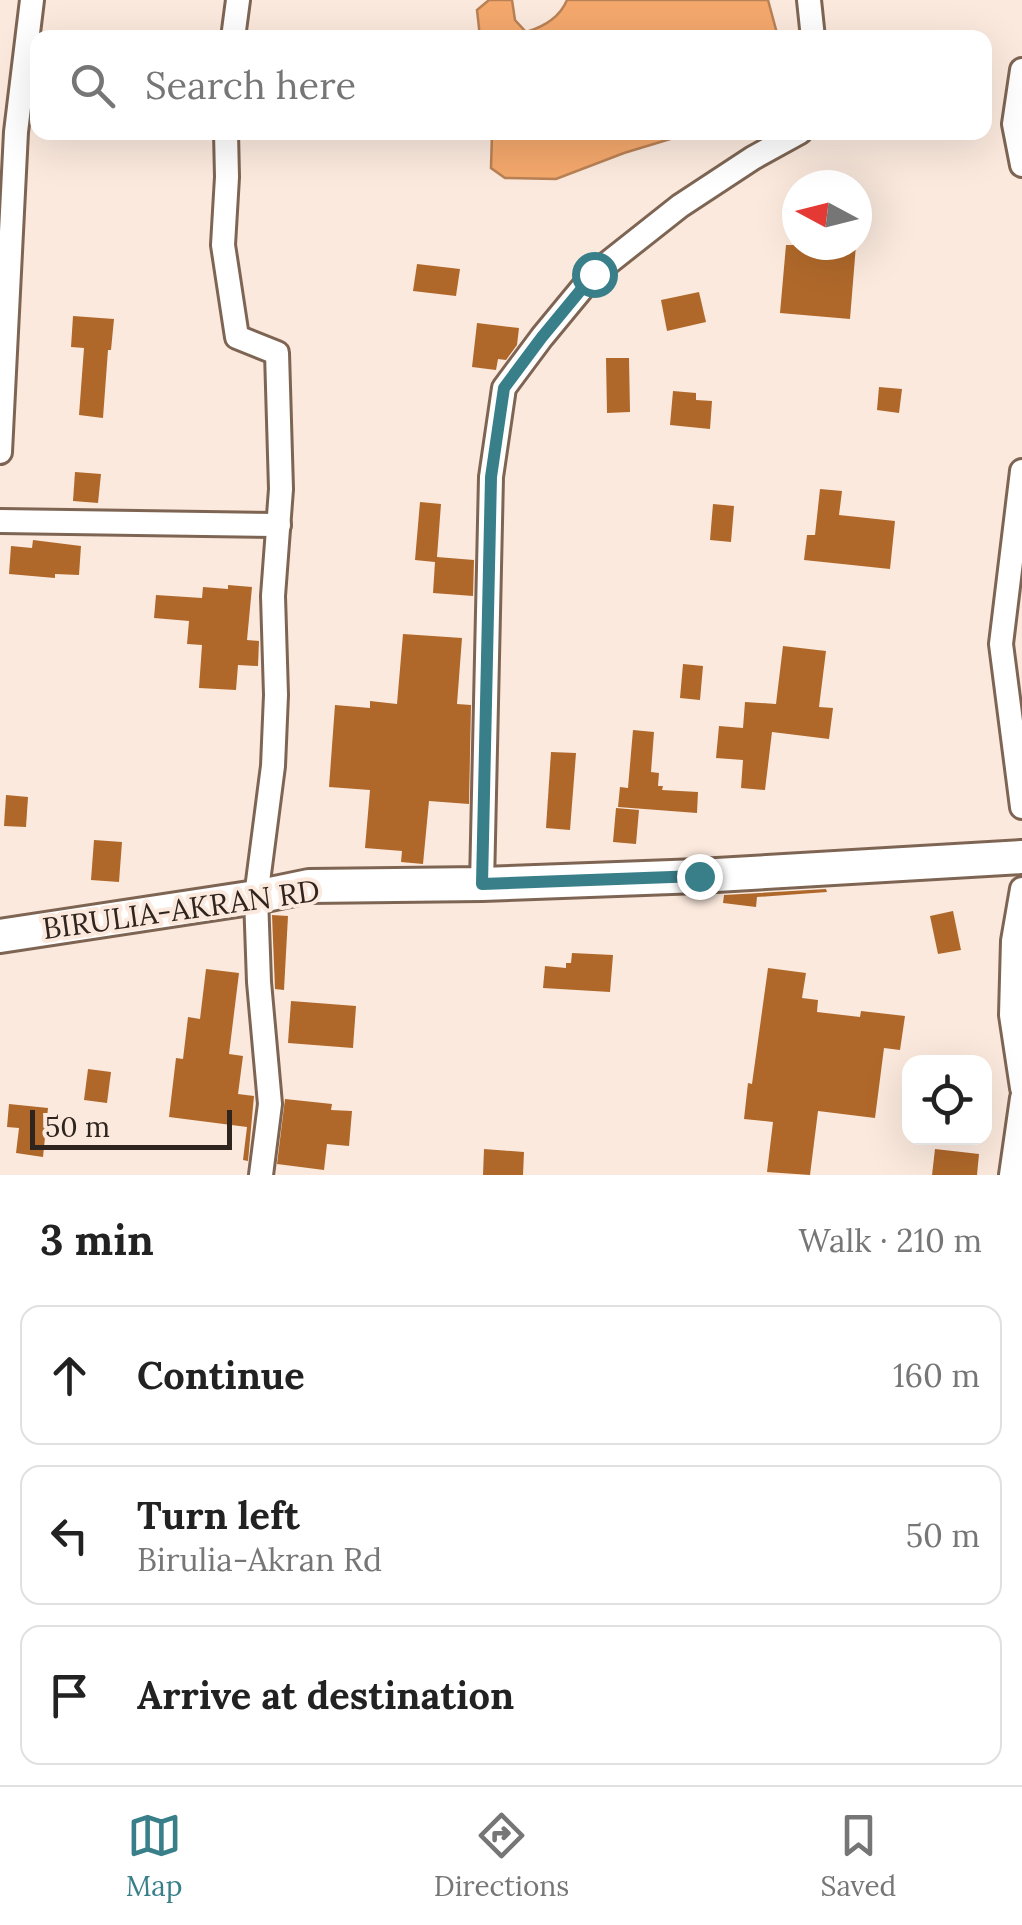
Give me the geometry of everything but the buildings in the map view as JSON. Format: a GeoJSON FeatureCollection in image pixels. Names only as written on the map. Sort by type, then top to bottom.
{"type":"FeatureCollection","features":[{"type":"Feature","properties":{"kind":"street"},"geometry":{"type":"LineString","coordinates":[[0,452],[6,233],[32,0]]}},
{"type":"Feature","properties":{"kind":"street"},"geometry":{"type":"LineString","coordinates":[[234,30],[238,0]]}},
{"type":"Feature","properties":{"kind":"street"},"geometry":{"type":"LineString","coordinates":[[809,0],[812,30]]}},
{"type":"Feature","properties":{"kind":"street"},"geometry":{"type":"LineString","coordinates":[[1022,70],[1014,124],[1022,165]]}},
{"type":"Feature","properties":{"kind":"street"},"geometry":{"type":"LineString","coordinates":[[226,140],[223,246],[237,337],[277,353],[281,488],[274,596],[276,696],[273,766],[256,897],[270,1104],[261,1175]]}},
{"type":"Feature","properties":{"kind":"street"},"geometry":{"type":"LineString","coordinates":[[482,884],[491,477],[504,388],[594,274],[680,206],[786,140]]}},
{"type":"Feature","properties":{"kind":"street"},"geometry":{"type":"LineString","coordinates":[[1022,470],[1001,644],[1022,807]]}},
{"type":"Feature","properties":{"kind":"street"},"geometry":{"type":"LineString","coordinates":[[0,521],[279,525]]}},
{"type":"Feature","properties":{"kind":"street","name":"BIRULIA-AKRAN RD"},"geometry":{"type":"LineString","coordinates":[[0,936],[309,886],[699,876],[1022,857]]}},
{"type":"Feature","properties":{"kind":"street"},"geometry":{"type":"LineString","coordinates":[[1022,889],[1013,941],[1011,1015],[1022,1088]]}},
{"type":"Feature","properties":{"kind":"street"},"geometry":{"type":"LineString","coordinates":[[1011,1175],[1022,1098]]}},
{"type":"Feature","properties":{"kind":"shaded area"},"geometry":{"type":"Polygon","coordinates":[[[489,0],[512,0],[515,20],[524,30],[479,30],[477,10],[489,0]]]}},
{"type":"Feature","properties":{"kind":"shaded area"},"geometry":{"type":"Polygon","coordinates":[[[567,0],[768,0],[776,30],[531,30],[550,20],[567,0]]]}},
{"type":"Feature","properties":{"kind":"shaded area"},"geometry":{"type":"Polygon","coordinates":[[[492,140],[667,140],[556,179],[505,178],[491,168],[492,140]]]}},
{"type":"Feature","properties":{"kind":"route"},"geometry":{"type":"LineString","coordinates":[[594,274],[504,388],[491,477],[482,884],[699,876]]}}]}
